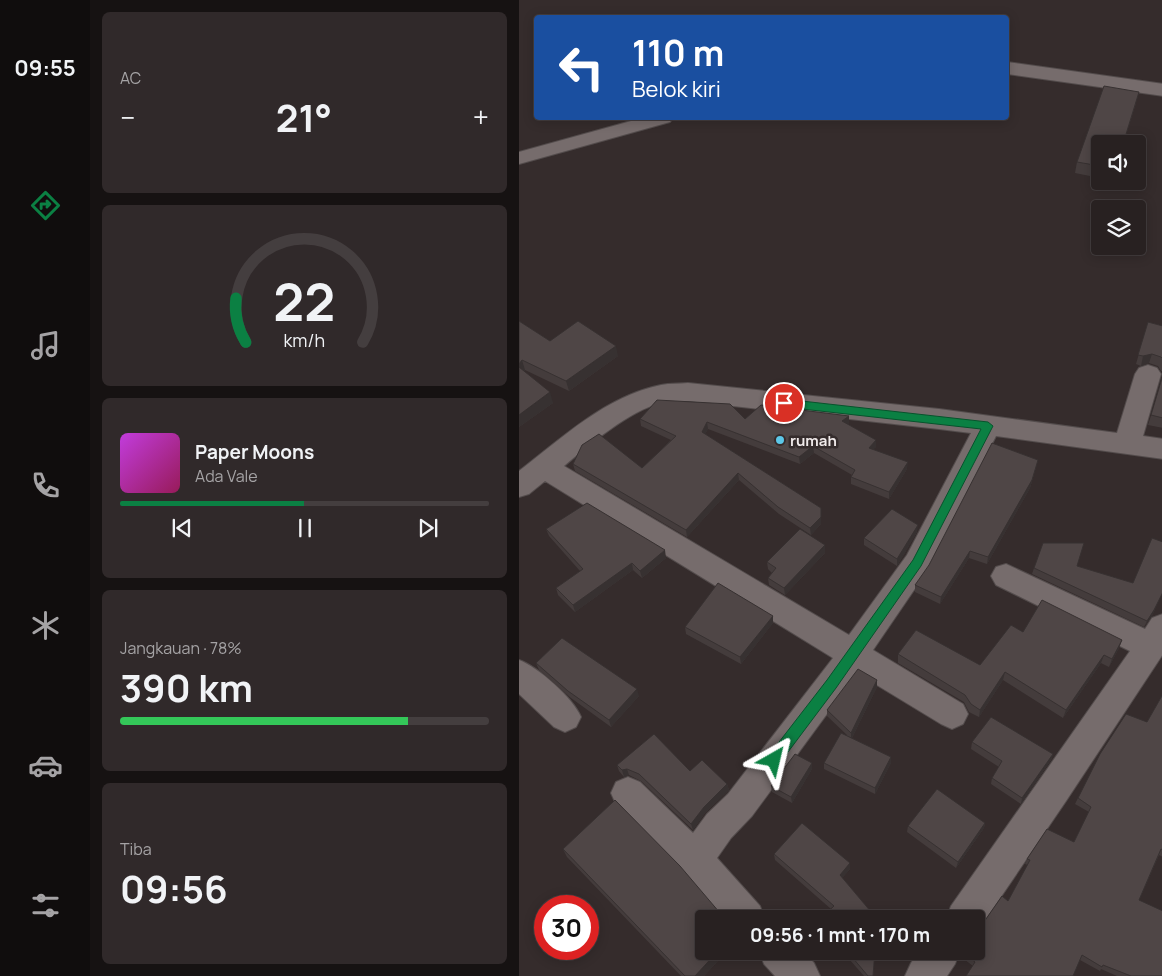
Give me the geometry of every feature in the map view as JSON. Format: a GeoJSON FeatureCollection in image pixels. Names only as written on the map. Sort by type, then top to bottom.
{"type":"FeatureCollection","features":[{"type":"Feature","properties":{"kind":"street"},"geometry":{"type":"LineString","coordinates":[[1009,68],[1162,90]]}},
{"type":"Feature","properties":{"kind":"street"},"geometry":{"type":"LineString","coordinates":[[519,158],[656,120]]}},
{"type":"Feature","properties":{"kind":"street"},"geometry":{"type":"LineString","coordinates":[[1127,444],[1148,374]]}},
{"type":"Feature","properties":{"kind":"street"},"geometry":{"type":"LineString","coordinates":[[519,486],[607,420],[636,403],[660,394],[687,392],[988,426],[1162,449]]}},
{"type":"Feature","properties":{"kind":"street"},"geometry":{"type":"LineString","coordinates":[[695,859],[719,826],[740,805],[853,654],[917,563],[988,426]]}},
{"type":"Feature","properties":{"kind":"street"},"geometry":{"type":"LineString","coordinates":[[544,467],[952,714]]}},
{"type":"Feature","properties":{"kind":"street"},"geometry":{"type":"LineString","coordinates":[[970,910],[1048,798],[1156,636],[1006,576]]}},
{"type":"Feature","properties":{"kind":"street"},"geometry":{"type":"LineString","coordinates":[[519,674],[565,717]]}},
{"type":"Feature","properties":{"kind":"street"},"geometry":{"type":"LineString","coordinates":[[629,793],[695,859],[739,910]]}},
{"type":"Feature","properties":{"kind":"street"},"geometry":{"type":"LineString","coordinates":[[786,960],[801,976]]}},
{"type":"Feature","properties":{"kind":"street"},"geometry":{"type":"LineString","coordinates":[[924,976],[936,960]]}},
{"type":"Feature","properties":{"kind":"building"},"geometry":{"type":"Polygon","coordinates":[[[1104,86],[1139,92],[1126,135],[1091,135],[1091,164],[1077,162],[1104,86]]]}},
{"type":"Feature","properties":{"kind":"building"},"geometry":{"type":"Polygon","coordinates":[[[519,321],[550,341],[578,321],[616,346],[566,381],[522,360],[519,364],[519,321]]]}},
{"type":"Feature","properties":{"kind":"building"},"geometry":{"type":"Polygon","coordinates":[[[1148,322],[1163,326],[1163,359],[1152,354],[1138,355],[1148,322]]]}},
{"type":"Feature","properties":{"kind":"building"},"geometry":{"type":"Polygon","coordinates":[[[519,367],[550,392],[519,415],[519,367]]]}},
{"type":"Feature","properties":{"kind":"building"},"geometry":{"type":"Polygon","coordinates":[[[1163,378],[1163,418],[1151,415],[1163,378]]]}},
{"type":"Feature","properties":{"kind":"building"},"geometry":{"type":"Polygon","coordinates":[[[657,400],[730,404],[745,419],[761,405],[849,416],[842,421],[876,440],[869,448],[908,462],[889,492],[851,477],[855,470],[813,446],[799,457],[707,422],[702,432],[821,508],[821,517],[810,528],[778,507],[738,473],[686,530],[573,464],[582,445],[599,434],[642,468],[676,436],[640,419],[657,400]]]}},
{"type":"Feature","properties":{"kind":"building"},"geometry":{"type":"Polygon","coordinates":[[[992,443],[1038,460],[1032,480],[988,557],[970,551],[941,597],[915,585],[929,565],[992,443]]]}},
{"type":"Feature","properties":{"kind":"building"},"geometry":{"type":"Polygon","coordinates":[[[587,503],[665,550],[640,571],[632,563],[573,605],[556,588],[583,569],[546,529],[587,503]]]}},
{"type":"Feature","properties":{"kind":"building"},"geometry":{"type":"Polygon","coordinates":[[[892,509],[918,525],[897,559],[864,538],[892,509]]]}},
{"type":"Feature","properties":{"kind":"building"},"geometry":{"type":"Polygon","coordinates":[[[800,529],[825,545],[784,588],[768,578],[776,568],[767,562],[800,529]]]}},
{"type":"Feature","properties":{"kind":"building"},"geometry":{"type":"Polygon","coordinates":[[[1152,538],[1163,542],[1163,592],[1147,621],[1034,568],[1043,543],[1084,543],[1077,566],[1133,583],[1152,538]]]}},
{"type":"Feature","properties":{"kind":"building"},"geometry":{"type":"Polygon","coordinates":[[[718,583],[773,616],[740,657],[685,627],[718,583]]]}},
{"type":"Feature","properties":{"kind":"building"},"geometry":{"type":"Polygon","coordinates":[[[1042,600],[1122,640],[1112,659],[1104,655],[1066,710],[1005,672],[980,710],[971,704],[965,695],[898,654],[916,630],[980,665],[1011,625],[1023,632],[1042,600]]]}},
{"type":"Feature","properties":{"kind":"building"},"geometry":{"type":"Polygon","coordinates":[[[562,638],[637,689],[609,720],[568,691],[536,663],[562,638]]]}},
{"type":"Feature","properties":{"kind":"building"},"geometry":{"type":"Polygon","coordinates":[[[858,669],[877,680],[851,733],[827,710],[858,669]]]}},
{"type":"Feature","properties":{"kind":"building"},"geometry":{"type":"Polygon","coordinates":[[[1163,694],[1163,850],[1161,849],[1139,900],[1163,911],[1163,976],[1131,976],[1103,965],[1102,967],[1082,955],[1073,976],[966,976],[975,962],[972,960],[985,960],[985,920],[1002,896],[1008,901],[1030,860],[1027,859],[1047,829],[1074,842],[1091,807],[1078,798],[1100,754],[1126,714],[1147,722],[1163,694]]]}},
{"type":"Feature","properties":{"kind":"building"},"geometry":{"type":"Polygon","coordinates":[[[991,717],[1053,754],[1022,798],[992,778],[1002,761],[972,742],[991,717]]]}},
{"type":"Feature","properties":{"kind":"building"},"geometry":{"type":"Polygon","coordinates":[[[841,733],[891,757],[875,788],[824,763],[841,733]]]}},
{"type":"Feature","properties":{"kind":"building"},"geometry":{"type":"Polygon","coordinates":[[[654,734],[690,771],[702,760],[727,784],[704,807],[691,824],[639,774],[627,769],[622,770],[617,765],[654,734]]]}},
{"type":"Feature","properties":{"kind":"building"},"geometry":{"type":"Polygon","coordinates":[[[795,754],[812,763],[791,797],[771,786],[795,754]]]}},
{"type":"Feature","properties":{"kind":"building"},"geometry":{"type":"Polygon","coordinates":[[[937,789],[985,823],[958,862],[908,826],[937,789]]]}},
{"type":"Feature","properties":{"kind":"building"},"geometry":{"type":"Polygon","coordinates":[[[615,800],[680,866],[717,910],[695,910],[695,960],[710,960],[695,976],[685,976],[563,849],[615,800]]]}},
{"type":"Feature","properties":{"kind":"building"},"geometry":{"type":"Polygon","coordinates":[[[802,823],[850,863],[840,875],[869,910],[830,910],[834,906],[774,854],[802,823]]]}},
{"type":"Feature","properties":{"kind":"building"},"geometry":{"type":"Polygon","coordinates":[[[855,960],[874,960],[873,976],[868,976],[855,960]]]}},
{"type":"Feature","properties":{"kind":"place","name":"rumah"},"geometry":{"type":"Point","coordinates":[780,440]}},
{"type":"Feature","properties":{"kind":"route"},"geometry":{"type":"LineString","coordinates":[[774,760],[832,684],[917,563],[988,426],[784,403]]}}]}
